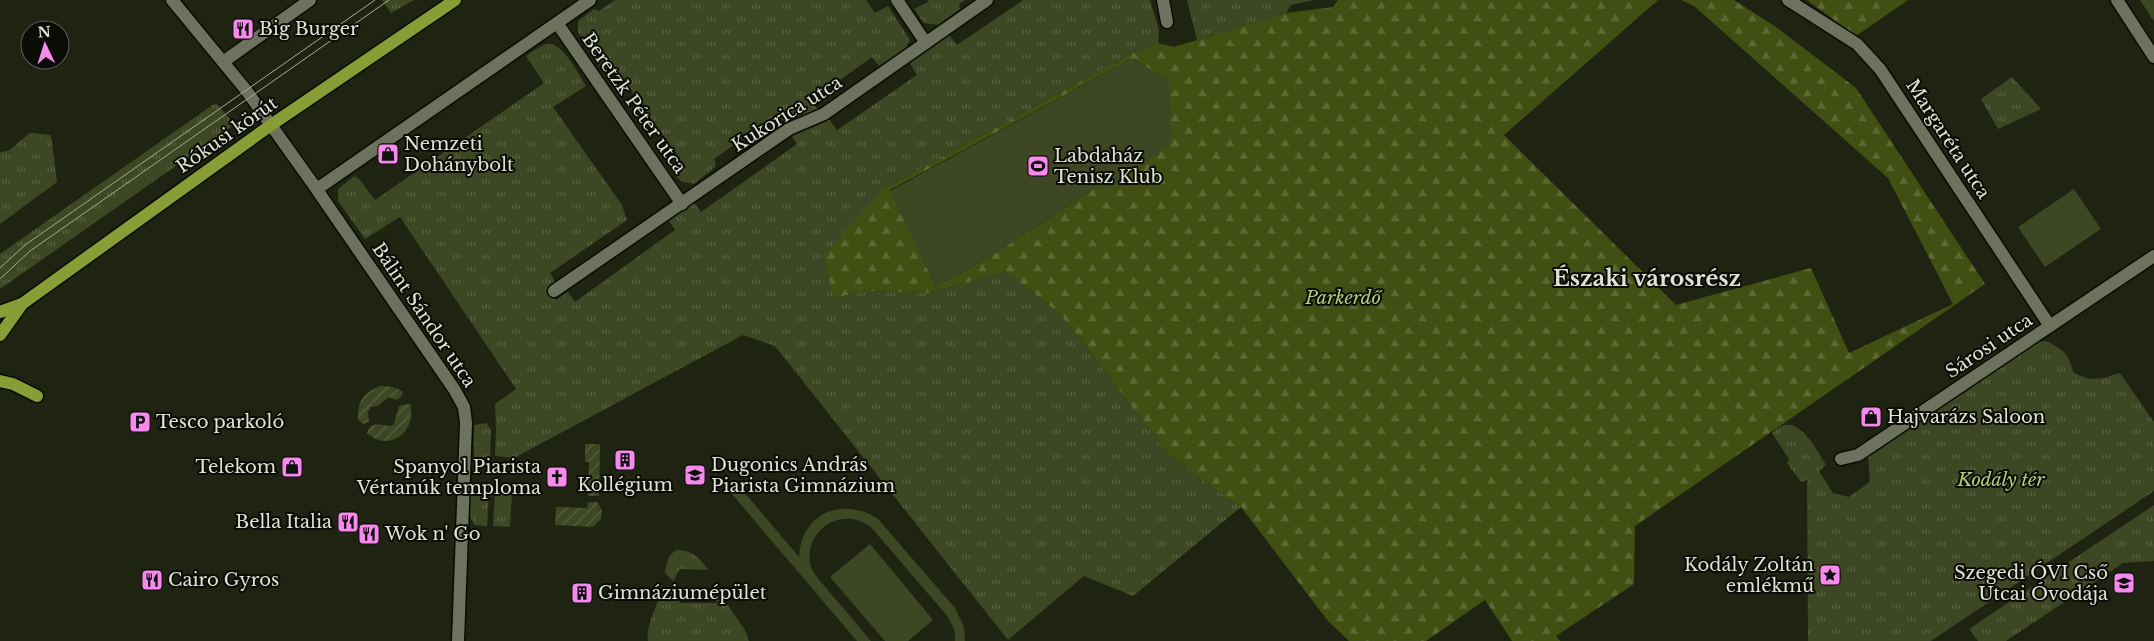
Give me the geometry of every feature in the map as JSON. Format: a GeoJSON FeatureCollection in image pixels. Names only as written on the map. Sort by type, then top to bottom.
{"type":"FeatureCollection","features":[{"type":"Feature","properties":{"kind":"main road","name":"Rókusi körút"},"geometry":{"type":"LineString","coordinates":[[0,312],[22,304],[271,125],[455,0]]}},
{"type":"Feature","properties":{"kind":"main road","name":"Rókusi körút"},"geometry":{"type":"LineString","coordinates":[[0,335],[22,304]]}},
{"type":"Feature","properties":{"kind":"main road"},"geometry":{"type":"LineString","coordinates":[[0,381],[13,384],[36,396]]}},
{"type":"Feature","properties":{"kind":"street","name":"Bálint Sándor utca"},"geometry":{"type":"LineString","coordinates":[[172,0],[223,62],[317,189],[454,389],[464,407],[466,423],[458,641]]}},
{"type":"Feature","properties":{"kind":"street"},"geometry":{"type":"LineString","coordinates":[[223,62],[310,0]]}},
{"type":"Feature","properties":{"kind":"street"},"geometry":{"type":"LineString","coordinates":[[317,189],[590,0]]}},
{"type":"Feature","properties":{"kind":"street"},"geometry":{"type":"LineString","coordinates":[[897,0],[926,43]]}},
{"type":"Feature","properties":{"kind":"street","name":"Kukorica utca"},"geometry":{"type":"LineString","coordinates":[[554,291],[789,129],[824,114],[987,0]]}},
{"type":"Feature","properties":{"kind":"street"},"geometry":{"type":"LineString","coordinates":[[1163,0],[1167,22]]}},
{"type":"Feature","properties":{"kind":"street","name":"Margaréta utca"},"geometry":{"type":"LineString","coordinates":[[1788,0],[1857,44],[1880,69],[2050,326]]}},
{"type":"Feature","properties":{"kind":"street"},"geometry":{"type":"LineString","coordinates":[[2117,0],[2154,57]]}},
{"type":"Feature","properties":{"kind":"street","name":"Beretzk Péter utca"},"geometry":{"type":"LineString","coordinates":[[557,23],[682,204]]}},
{"type":"Feature","properties":{"kind":"street","name":"Sárosi utca"},"geometry":{"type":"LineString","coordinates":[[1841,459],[1858,455],[2154,256]]}},
{"type":"Feature","properties":{"kind":"green space"},"geometry":{"type":"Polygon","coordinates":[[[382,0],[414,0],[391,13],[382,0]]]}},
{"type":"Feature","properties":{"kind":"green space"},"geometry":{"type":"Polygon","coordinates":[[[615,0],[866,0],[875,13],[888,6],[910,40],[905,49],[879,66],[872,57],[812,100],[818,110],[785,123],[777,114],[714,159],[716,166],[694,184],[682,182],[675,175],[686,167],[614,66],[604,73],[578,32],[578,21],[594,9],[599,11],[615,0]]]}},
{"type":"Feature","properties":{"kind":"green space"},"geometry":{"type":"Polygon","coordinates":[[[927,0],[965,0],[959,4],[960,9],[938,25],[924,23],[914,9],[928,2],[927,0]]]}},
{"type":"Feature","properties":{"kind":"green space"},"geometry":{"type":"Polygon","coordinates":[[[1023,0],[1150,0],[1159,30],[1158,43],[1129,55],[883,189],[834,298],[868,291],[930,293],[1006,271],[1060,314],[1172,458],[1241,507],[1133,596],[1084,576],[1008,640],[775,346],[743,335],[514,458],[495,456],[495,404],[516,389],[400,217],[365,239],[338,201],[338,189],[354,176],[359,179],[375,200],[544,83],[526,56],[542,46],[553,44],[570,60],[586,86],[553,107],[622,205],[627,220],[550,273],[556,283],[548,288],[556,300],[568,292],[575,302],[675,230],[669,221],[694,203],[701,212],[797,144],[791,135],[829,119],[837,130],[917,75],[910,63],[949,35],[957,45],[1023,0]]]}},
{"type":"Feature","properties":{"kind":"green space"},"geometry":{"type":"Polygon","coordinates":[[[1187,0],[1314,0],[1291,5],[1286,13],[1197,40],[1187,0]]]}},
{"type":"Feature","properties":{"kind":"green space","name":"Parkerdő"},"geometry":{"type":"Polygon","coordinates":[[[1338,0],[1658,0],[1504,135],[1676,305],[1811,268],[1849,353],[1953,304],[1888,178],[1694,6],[1681,0],[1734,0],[1776,27],[1856,88],[1985,284],[1635,526],[1634,584],[1556,636],[1560,641],[1512,641],[1485,600],[1426,641],[1349,641],[1328,621],[1241,507],[1172,458],[1060,314],[1006,271],[930,293],[868,291],[833,298],[824,255],[883,189],[1129,55],[1158,43],[1174,47],[1286,13],[1333,7],[1338,0]],[[1133,58],[890,190],[936,287],[997,252],[1095,188],[1110,188],[1159,76],[1133,58]]]}},
{"type":"Feature","properties":{"kind":"green space"},"geometry":{"type":"Polygon","coordinates":[[[1807,0],[1908,0],[1856,36],[1807,0]]]}},
{"type":"Feature","properties":{"kind":"green space"},"geometry":{"type":"Polygon","coordinates":[[[2140,0],[2154,0],[2154,21],[2140,0]]]}},
{"type":"Feature","properties":{"kind":"green space","name":"Labdaház Tenisz Klub"},"geometry":{"type":"Polygon","coordinates":[[[1133,58],[1159,76],[1169,78],[1171,144],[1110,188],[1095,188],[997,252],[936,287],[890,191],[1133,58]]]}},
{"type":"Feature","properties":{"kind":"green space"},"geometry":{"type":"Polygon","coordinates":[[[2012,77],[2041,109],[1998,129],[1981,99],[2012,77]]]}},
{"type":"Feature","properties":{"kind":"green space"},"geometry":{"type":"Polygon","coordinates":[[[214,104],[218,105],[233,123],[230,128],[0,289],[0,254],[214,104]]]}},
{"type":"Feature","properties":{"kind":"green space"},"geometry":{"type":"Polygon","coordinates":[[[30,133],[51,135],[57,182],[0,224],[0,152],[8,151],[30,133]]]}},
{"type":"Feature","properties":{"kind":"green space"},"geometry":{"type":"Polygon","coordinates":[[[2074,189],[2101,229],[2045,267],[2018,227],[2074,189]]]}},
{"type":"Feature","properties":{"kind":"green space","name":"Kodály tér"},"geometry":{"type":"Polygon","coordinates":[[[2046,341],[2064,352],[2073,372],[2085,378],[2096,379],[2120,373],[2154,422],[2154,491],[1931,641],[1808,641],[1807,480],[1801,482],[1787,463],[1789,459],[1772,433],[1781,427],[1789,425],[1802,431],[1814,445],[1826,465],[1819,471],[1833,493],[1849,497],[1870,482],[1868,455],[2035,343],[2046,341]]]}},
{"type":"Feature","properties":{"kind":"green space"},"geometry":{"type":"Polygon","coordinates":[[[380,386],[392,387],[403,392],[401,397],[396,400],[389,397],[378,406],[371,407],[368,412],[369,422],[363,424],[358,420],[360,403],[365,395],[380,386]]]}},
{"type":"Feature","properties":{"kind":"green space"},"geometry":{"type":"Polygon","coordinates":[[[410,404],[410,423],[399,436],[392,440],[384,441],[375,439],[367,433],[368,429],[373,425],[390,426],[394,424],[399,406],[410,404]]]}},
{"type":"Feature","properties":{"kind":"green space"},"geometry":{"type":"Polygon","coordinates":[[[487,423],[491,431],[490,457],[474,457],[474,425],[487,423]]]}},
{"type":"Feature","properties":{"kind":"green space"},"geometry":{"type":"Polygon","coordinates":[[[585,444],[600,444],[599,496],[588,496],[589,462],[585,462],[585,444]]]}},
{"type":"Feature","properties":{"kind":"green space"},"geometry":{"type":"Polygon","coordinates":[[[739,486],[799,557],[802,540],[809,527],[825,513],[835,510],[857,510],[868,513],[878,519],[955,608],[964,627],[965,641],[955,641],[955,632],[948,617],[870,526],[861,521],[840,519],[830,523],[819,532],[812,543],[809,556],[812,569],[818,579],[871,641],[857,641],[731,493],[739,486]]]}},
{"type":"Feature","properties":{"kind":"green space"},"geometry":{"type":"Polygon","coordinates":[[[471,492],[489,492],[487,526],[475,525],[472,521],[470,509],[471,492]]]}},
{"type":"Feature","properties":{"kind":"green space"},"geometry":{"type":"Polygon","coordinates":[[[495,492],[512,493],[510,527],[493,526],[495,492]]]}},
{"type":"Feature","properties":{"kind":"green space"},"geometry":{"type":"Polygon","coordinates":[[[588,502],[597,502],[602,510],[601,519],[593,527],[555,525],[556,507],[587,508],[588,502]]]}},
{"type":"Feature","properties":{"kind":"green space"},"geometry":{"type":"Polygon","coordinates":[[[2154,505],[2154,561],[2123,563],[2006,641],[1978,641],[1969,629],[2154,505]]]}},
{"type":"Feature","properties":{"kind":"green space"},"geometry":{"type":"Polygon","coordinates":[[[870,544],[933,620],[908,641],[885,641],[830,577],[870,544]]]}},
{"type":"Feature","properties":{"kind":"green space"},"geometry":{"type":"Polygon","coordinates":[[[677,550],[687,551],[695,556],[708,570],[680,569],[673,581],[665,573],[669,557],[677,550]]]}},
{"type":"Feature","properties":{"kind":"green space"},"geometry":{"type":"Polygon","coordinates":[[[662,589],[673,589],[680,603],[717,603],[710,591],[718,591],[745,630],[749,641],[648,641],[648,629],[662,589]]]}},
{"type":"Feature","properties":{"kind":"tram line"},"geometry":{"type":"LineString","coordinates":[[0,268],[25,245],[375,0]]}},
{"type":"Feature","properties":{"kind":"tram line"},"geometry":{"type":"LineString","coordinates":[[0,279],[30,251],[389,0]]}},
{"type":"Feature","properties":{"kind":"place","name":"Big Burger"},"geometry":{"type":"Point","coordinates":[243,29]}},
{"type":"Feature","properties":{"kind":"place","name":"Nemzeti Dohánybolt"},"geometry":{"type":"Point","coordinates":[388,154]}},
{"type":"Feature","properties":{"kind":"place","name":"Labdaház Tenisz Klub"},"geometry":{"type":"Point","coordinates":[1038,166]}},
{"type":"Feature","properties":{"kind":"place","name":"Hajvarázs Saloon"},"geometry":{"type":"Point","coordinates":[1871,417]}},
{"type":"Feature","properties":{"kind":"place","name":"Tesco parkoló"},"geometry":{"type":"Point","coordinates":[140,422]}},
{"type":"Feature","properties":{"kind":"place","name":"Kollégium"},"geometry":{"type":"Point","coordinates":[625,460]}},
{"type":"Feature","properties":{"kind":"place","name":"Telekom"},"geometry":{"type":"Point","coordinates":[292,467]}},
{"type":"Feature","properties":{"kind":"place","name":"Dugonics András Piarista Gimnázium"},"geometry":{"type":"Point","coordinates":[695,475]}},
{"type":"Feature","properties":{"kind":"place","name":"Spanyol Piarista Vértanúk temploma"},"geometry":{"type":"Point","coordinates":[557,477]}},
{"type":"Feature","properties":{"kind":"place","name":"Bella Italia"},"geometry":{"type":"Point","coordinates":[348,522]}},
{"type":"Feature","properties":{"kind":"place","name":"Wok n' Go"},"geometry":{"type":"Point","coordinates":[369,534]}},
{"type":"Feature","properties":{"kind":"place","name":"Kodály Zoltán emlékmű"},"geometry":{"type":"Point","coordinates":[1830,575]}},
{"type":"Feature","properties":{"kind":"place","name":"Cairo Gyros"},"geometry":{"type":"Point","coordinates":[152,580]}},
{"type":"Feature","properties":{"kind":"place","name":"Szegedi ÓVI Cső Utcai Óvodája"},"geometry":{"type":"Point","coordinates":[2124,583]}},
{"type":"Feature","properties":{"kind":"place","name":"Gimnáziumépület"},"geometry":{"type":"Point","coordinates":[582,593]}},
{"type":"Feature","properties":{"kind":"district","name":"Északi városrész"},"geometry":{"type":"Point","coordinates":[1647,278]}}]}
